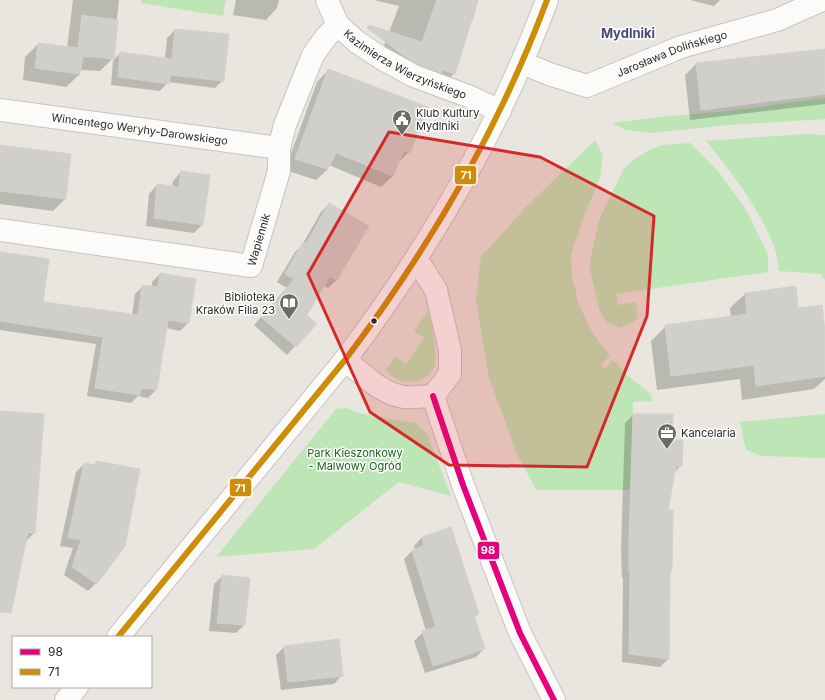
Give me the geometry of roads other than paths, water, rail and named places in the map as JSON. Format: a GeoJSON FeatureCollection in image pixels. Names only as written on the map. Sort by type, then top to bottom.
{"type":"FeatureCollection","features":[{"type":"Feature","properties":{"kind":"street","name":"Kazimierza Wierzyńskiego"},"geometry":{"type":"LineString","coordinates":[[327,0],[338,25],[357,42],[381,58],[414,76],[468,96],[500,111]]}},
{"type":"Feature","properties":{"kind":"street"},"geometry":{"type":"LineString","coordinates":[[119,636],[346,360],[381,313],[417,260],[448,208],[500,111],[522,63],[547,0]]}},
{"type":"Feature","properties":{"kind":"street","name":"Jarosława Dolińskiego"},"geometry":{"type":"LineString","coordinates":[[522,63],[552,75],[587,86],[681,47],[777,20],[822,0]]}},
{"type":"Feature","properties":{"kind":"street","name":"Wapiennik"},"geometry":{"type":"LineString","coordinates":[[0,230],[251,266],[278,171],[280,148],[285,125],[313,55],[326,37],[338,25]]}},
{"type":"Feature","properties":{"kind":"street","name":"Wincentego Weryhy-Darowskiego"},"geometry":{"type":"LineString","coordinates":[[0,110],[280,148]]}},
{"type":"Feature","properties":{"kind":"street"},"geometry":{"type":"LineString","coordinates":[[417,260],[436,290],[450,350],[450,374],[433,396]]}},
{"type":"Feature","properties":{"kind":"street"},"geometry":{"type":"LineString","coordinates":[[346,360],[378,386],[390,393],[404,397],[433,396]]}},
{"type":"Feature","properties":{"kind":"street"},"geometry":{"type":"LineString","coordinates":[[433,396],[463,486],[520,633],[554,700]]}},
{"type":"Feature","properties":{"kind":"street"},"geometry":{"type":"LineString","coordinates":[[66,700],[76,688]]}},
{"type":"Feature","properties":{"kind":"place","name":"Klub Kultury Mydlniki"},"geometry":{"type":"Point","coordinates":[402,136]}},
{"type":"Feature","properties":{"kind":"place","name":"Biblioteka Kraków Filia 23"},"geometry":{"type":"Point","coordinates":[289,320]}},
{"type":"Feature","properties":{"kind":"place","name":"Kancelaria"},"geometry":{"type":"Point","coordinates":[667,450]}},
{"type":"Feature","properties":{"kind":"district","name":"Mydlniki"},"geometry":{"type":"Point","coordinates":[628,33]}},
{"type":"Feature","properties":{"kind":"park label","name":"Park Kieszonkowy - Malwowy Ogród"},"geometry":{"type":"Point","coordinates":[355,459]}}]}
